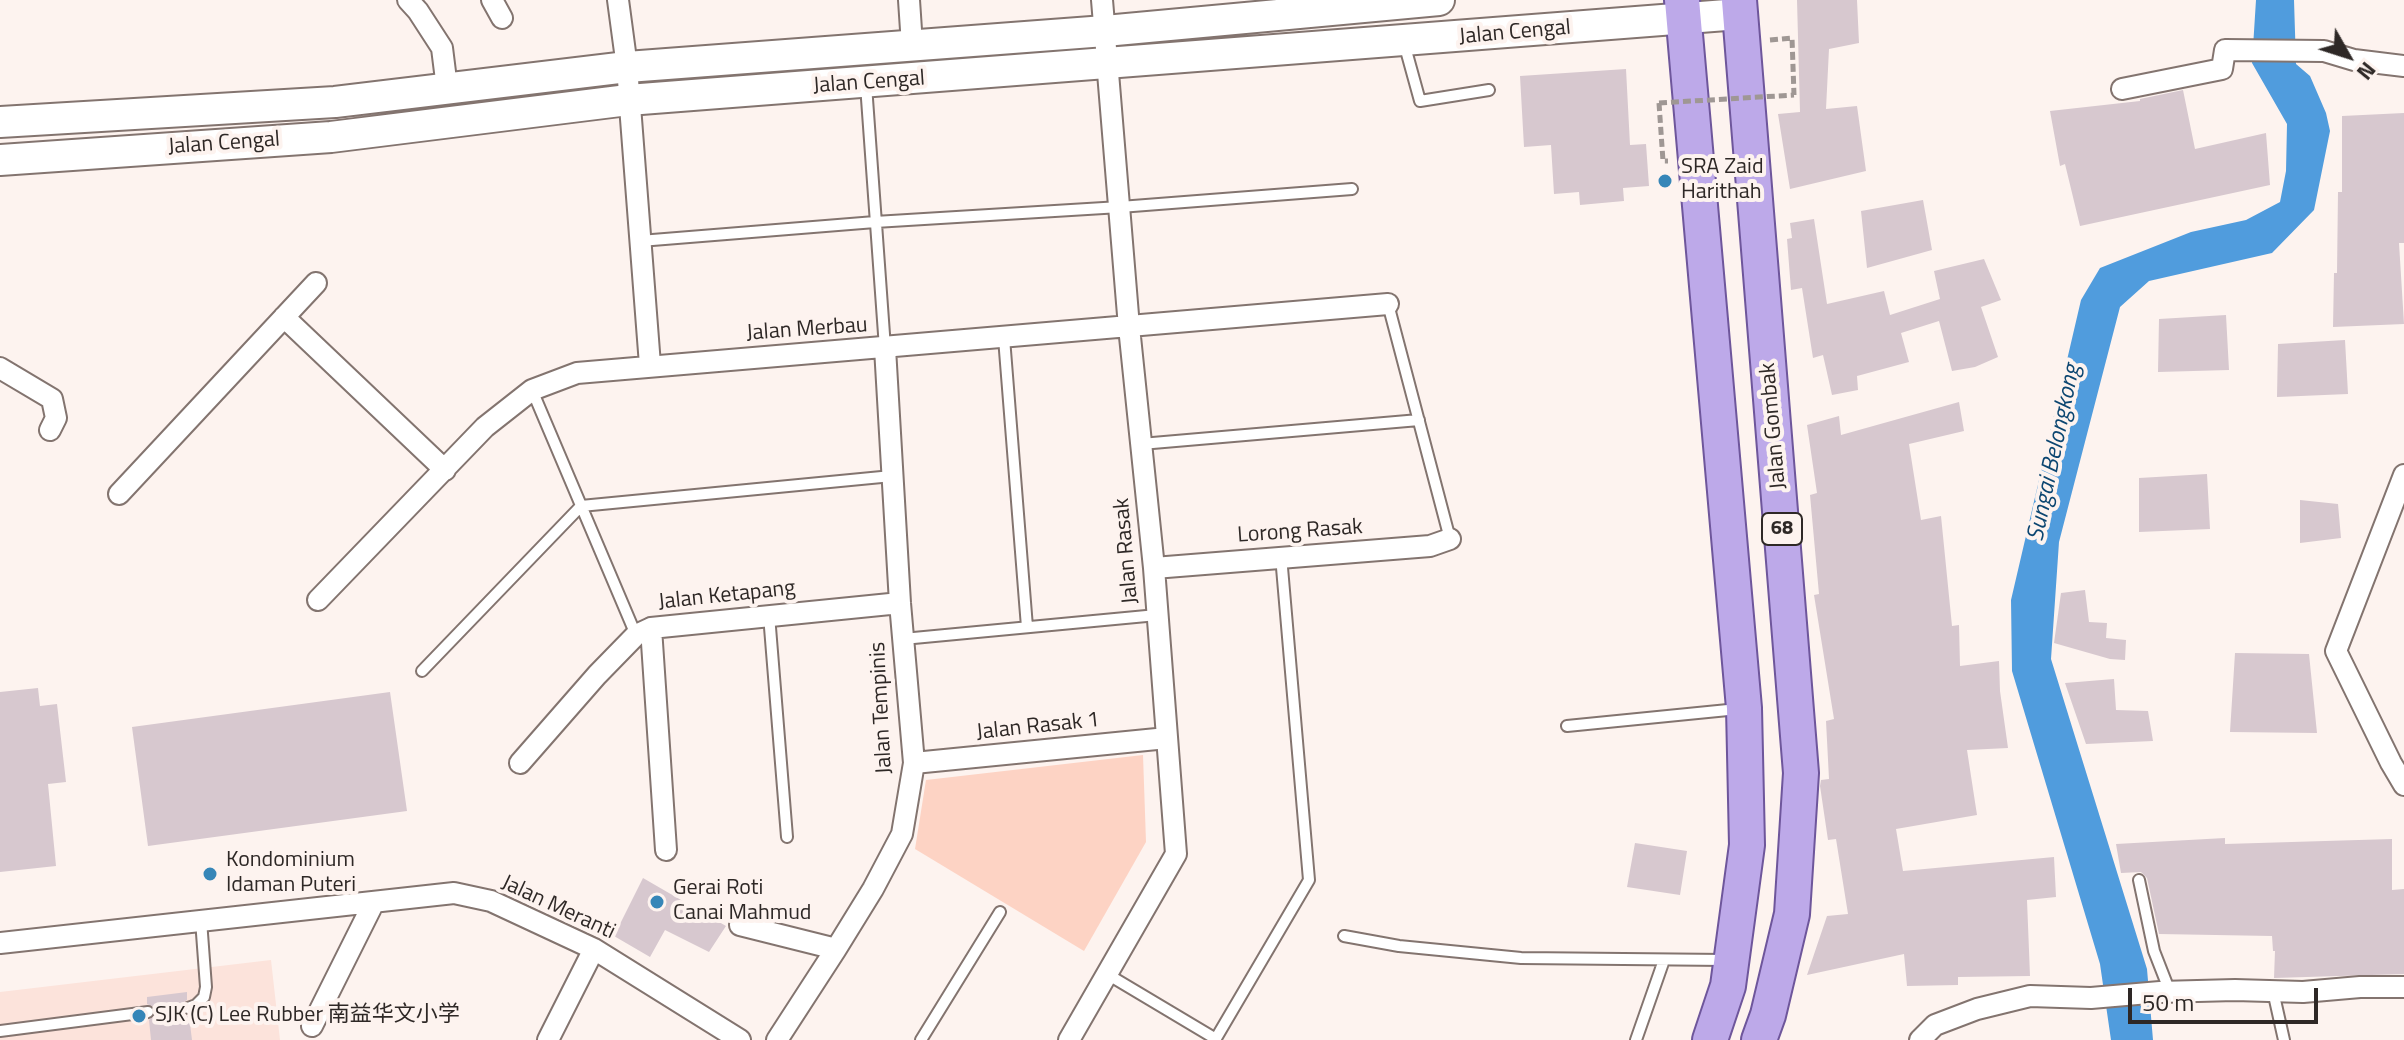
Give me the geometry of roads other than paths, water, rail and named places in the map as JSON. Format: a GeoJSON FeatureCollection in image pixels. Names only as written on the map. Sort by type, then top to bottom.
{"type":"FeatureCollection","features":[{"type":"Feature","properties":{"kind":"main road","name":"Jalan Gombak"},"geometry":{"type":"LineString","coordinates":[[1739,7],[1801,773],[1792,914],[1759,1040]]}},
{"type":"Feature","properties":{"kind":"main road","name":"68"},"geometry":{"type":"LineString","coordinates":[[1683,10],[1744,708],[1747,845],[1728,986],[1710,1040]]}},
{"type":"Feature","properties":{"kind":"street"},"geometry":{"type":"LineString","coordinates":[[618,0],[627,67],[650,365]]}},
{"type":"Feature","properties":{"kind":"street"},"geometry":{"type":"LineString","coordinates":[[909,0],[912,45]]}},
{"type":"Feature","properties":{"kind":"street","name":"Jalan Rasak"},"geometry":{"type":"LineString","coordinates":[[1069,1040],[1176,854],[1154,568],[1129,327],[1102,0]]}},
{"type":"Feature","properties":{"kind":"street","name":"Jalan Cengal"},"geometry":{"type":"LineString","coordinates":[[0,122],[335,102],[627,67],[1105,31],[1439,0]]}},
{"type":"Feature","properties":{"kind":"street"},"geometry":{"type":"LineString","coordinates":[[419,4],[442,48],[447,88]]}},
{"type":"Feature","properties":{"kind":"street","name":"Jalan Cengal"},"geometry":{"type":"LineString","coordinates":[[0,160],[331,137],[628,100],[1404,41],[1683,10],[1739,7]]}},
{"type":"Feature","properties":{"kind":"street"},"geometry":{"type":"LineString","coordinates":[[2122,89],[2222,69],[2225,50],[2324,51],[2354,60],[2404,66]]}},
{"type":"Feature","properties":{"kind":"street"},"geometry":{"type":"LineString","coordinates":[[119,494],[316,283]]}},
{"type":"Feature","properties":{"kind":"street","name":"Jalan Merbau"},"geometry":{"type":"LineString","coordinates":[[318,600],[485,427],[532,390],[577,373],[1388,304]]}},
{"type":"Feature","properties":{"kind":"street"},"geometry":{"type":"LineString","coordinates":[[284,317],[445,470]]}},
{"type":"Feature","properties":{"kind":"street","name":"Jalan Tempinis"},"geometry":{"type":"LineString","coordinates":[[777,1040],[873,889],[902,834],[914,763],[900,603],[885,348]]}},
{"type":"Feature","properties":{"kind":"street"},"geometry":{"type":"LineString","coordinates":[[0,368],[52,399],[56,418],[50,430]]}},
{"type":"Feature","properties":{"kind":"street"},"geometry":{"type":"LineString","coordinates":[[2404,475],[2336,651],[2404,785]]}},
{"type":"Feature","properties":{"kind":"street","name":"Lorong Rasak"},"geometry":{"type":"LineString","coordinates":[[1154,568],[1430,546],[1450,539]]}},
{"type":"Feature","properties":{"kind":"street","name":"Jalan Ketapang"},"geometry":{"type":"LineString","coordinates":[[520,763],[644,631],[900,603]]}},
{"type":"Feature","properties":{"kind":"street"},"geometry":{"type":"LineString","coordinates":[[644,631],[666,850]]}},
{"type":"Feature","properties":{"kind":"street","name":"Jalan Rasak 1"},"geometry":{"type":"LineString","coordinates":[[914,763],[1167,738]]}},
{"type":"Feature","properties":{"kind":"street","name":"Jalan Meranti"},"geometry":{"type":"LineString","coordinates":[[0,943],[454,893],[491,901],[594,949],[740,1040]]}},
{"type":"Feature","properties":{"kind":"street"},"geometry":{"type":"LineString","coordinates":[[312,1026],[374,902]]}},
{"type":"Feature","properties":{"kind":"street"},"geometry":{"type":"LineString","coordinates":[[740,925],[836,949]]}},
{"type":"Feature","properties":{"kind":"street"},"geometry":{"type":"LineString","coordinates":[[548,1040],[594,949]]}},
{"type":"Feature","properties":{"kind":"street"},"geometry":{"type":"LineString","coordinates":[[1920,1040],[1935,1025],[1977,1009],[2030,996],[2091,998],[2165,992],[2404,987]]}},
{"type":"Feature","properties":{"kind":"lane"},"geometry":{"type":"LineString","coordinates":[[1404,41],[1420,101],[1489,90]]}},
{"type":"Feature","properties":{"kind":"lane"},"geometry":{"type":"LineString","coordinates":[[866,83],[885,348]]}},
{"type":"Feature","properties":{"kind":"lane"},"geometry":{"type":"LineString","coordinates":[[640,241],[1352,189]]}},
{"type":"Feature","properties":{"kind":"lane"},"geometry":{"type":"LineString","coordinates":[[1388,304],[1450,539]]}},
{"type":"Feature","properties":{"kind":"lane"},"geometry":{"type":"LineString","coordinates":[[1004,338],[1027,627]]}},
{"type":"Feature","properties":{"kind":"lane"},"geometry":{"type":"LineString","coordinates":[[532,390],[581,506],[644,631]]}},
{"type":"Feature","properties":{"kind":"lane"},"geometry":{"type":"LineString","coordinates":[[1141,444],[1419,420]]}},
{"type":"Feature","properties":{"kind":"lane"},"geometry":{"type":"LineString","coordinates":[[422,671],[581,506],[892,476]]}},
{"type":"Feature","properties":{"kind":"lane"},"geometry":{"type":"LineString","coordinates":[[1107,974],[1216,1039],[1309,880],[1281,556]]}},
{"type":"Feature","properties":{"kind":"lane"},"geometry":{"type":"LineString","coordinates":[[769,615],[787,837]]}},
{"type":"Feature","properties":{"kind":"lane"},"geometry":{"type":"LineString","coordinates":[[903,639],[1157,615]]}},
{"type":"Feature","properties":{"kind":"lane"},"geometry":{"type":"LineString","coordinates":[[1567,726],[1744,708]]}},
{"type":"Feature","properties":{"kind":"lane"},"geometry":{"type":"LineString","coordinates":[[2139,880],[2165,992]]}},
{"type":"Feature","properties":{"kind":"lane"},"geometry":{"type":"LineString","coordinates":[[921,1040],[1000,912]]}},
{"type":"Feature","properties":{"kind":"lane"},"geometry":{"type":"LineString","coordinates":[[188,1008],[204,997],[206,987],[201,920]]}},
{"type":"Feature","properties":{"kind":"lane"},"geometry":{"type":"LineString","coordinates":[[1344,936],[1399,946],[1521,958],[1732,960]]}},
{"type":"Feature","properties":{"kind":"lane"},"geometry":{"type":"LineString","coordinates":[[1636,1040],[1664,960]]}},
{"type":"Feature","properties":{"kind":"lane"},"geometry":{"type":"LineString","coordinates":[[2273,991],[2284,1040]]}},
{"type":"Feature","properties":{"kind":"lane"},"geometry":{"type":"LineString","coordinates":[[0,1031],[148,1012]]}},
{"type":"Feature","properties":{"kind":"water","name":"Sungai Belongkong"},"geometry":{"type":"Polygon","coordinates":[[[2256,0],[2294,0],[2296,64],[2310,76],[2326,113],[2330,131],[2314,210],[2272,253],[2149,281],[2120,307],[2059,542],[2051,659],[2147,969],[2153,1040],[2111,1040],[2100,964],[2012,671],[2011,600],[2081,300],[2100,268],[2191,232],[2246,220],[2280,202],[2286,171],[2287,124],[2252,63],[2256,0]]]}},
{"type":"Feature","properties":{"kind":"place","name":"SRA Zaid Harithah"},"geometry":{"type":"Point","coordinates":[1665,181]}},
{"type":"Feature","properties":{"kind":"place","name":"Kondominium Idaman Puteri"},"geometry":{"type":"Point","coordinates":[210,874]}},
{"type":"Feature","properties":{"kind":"place","name":"Gerai Roti Canai Mahmud"},"geometry":{"type":"Point","coordinates":[657,902]}},
{"type":"Feature","properties":{"kind":"place","name":"SJK (C) Lee Rubber 南益华文小学"},"geometry":{"type":"Point","coordinates":[139,1016]}}]}
